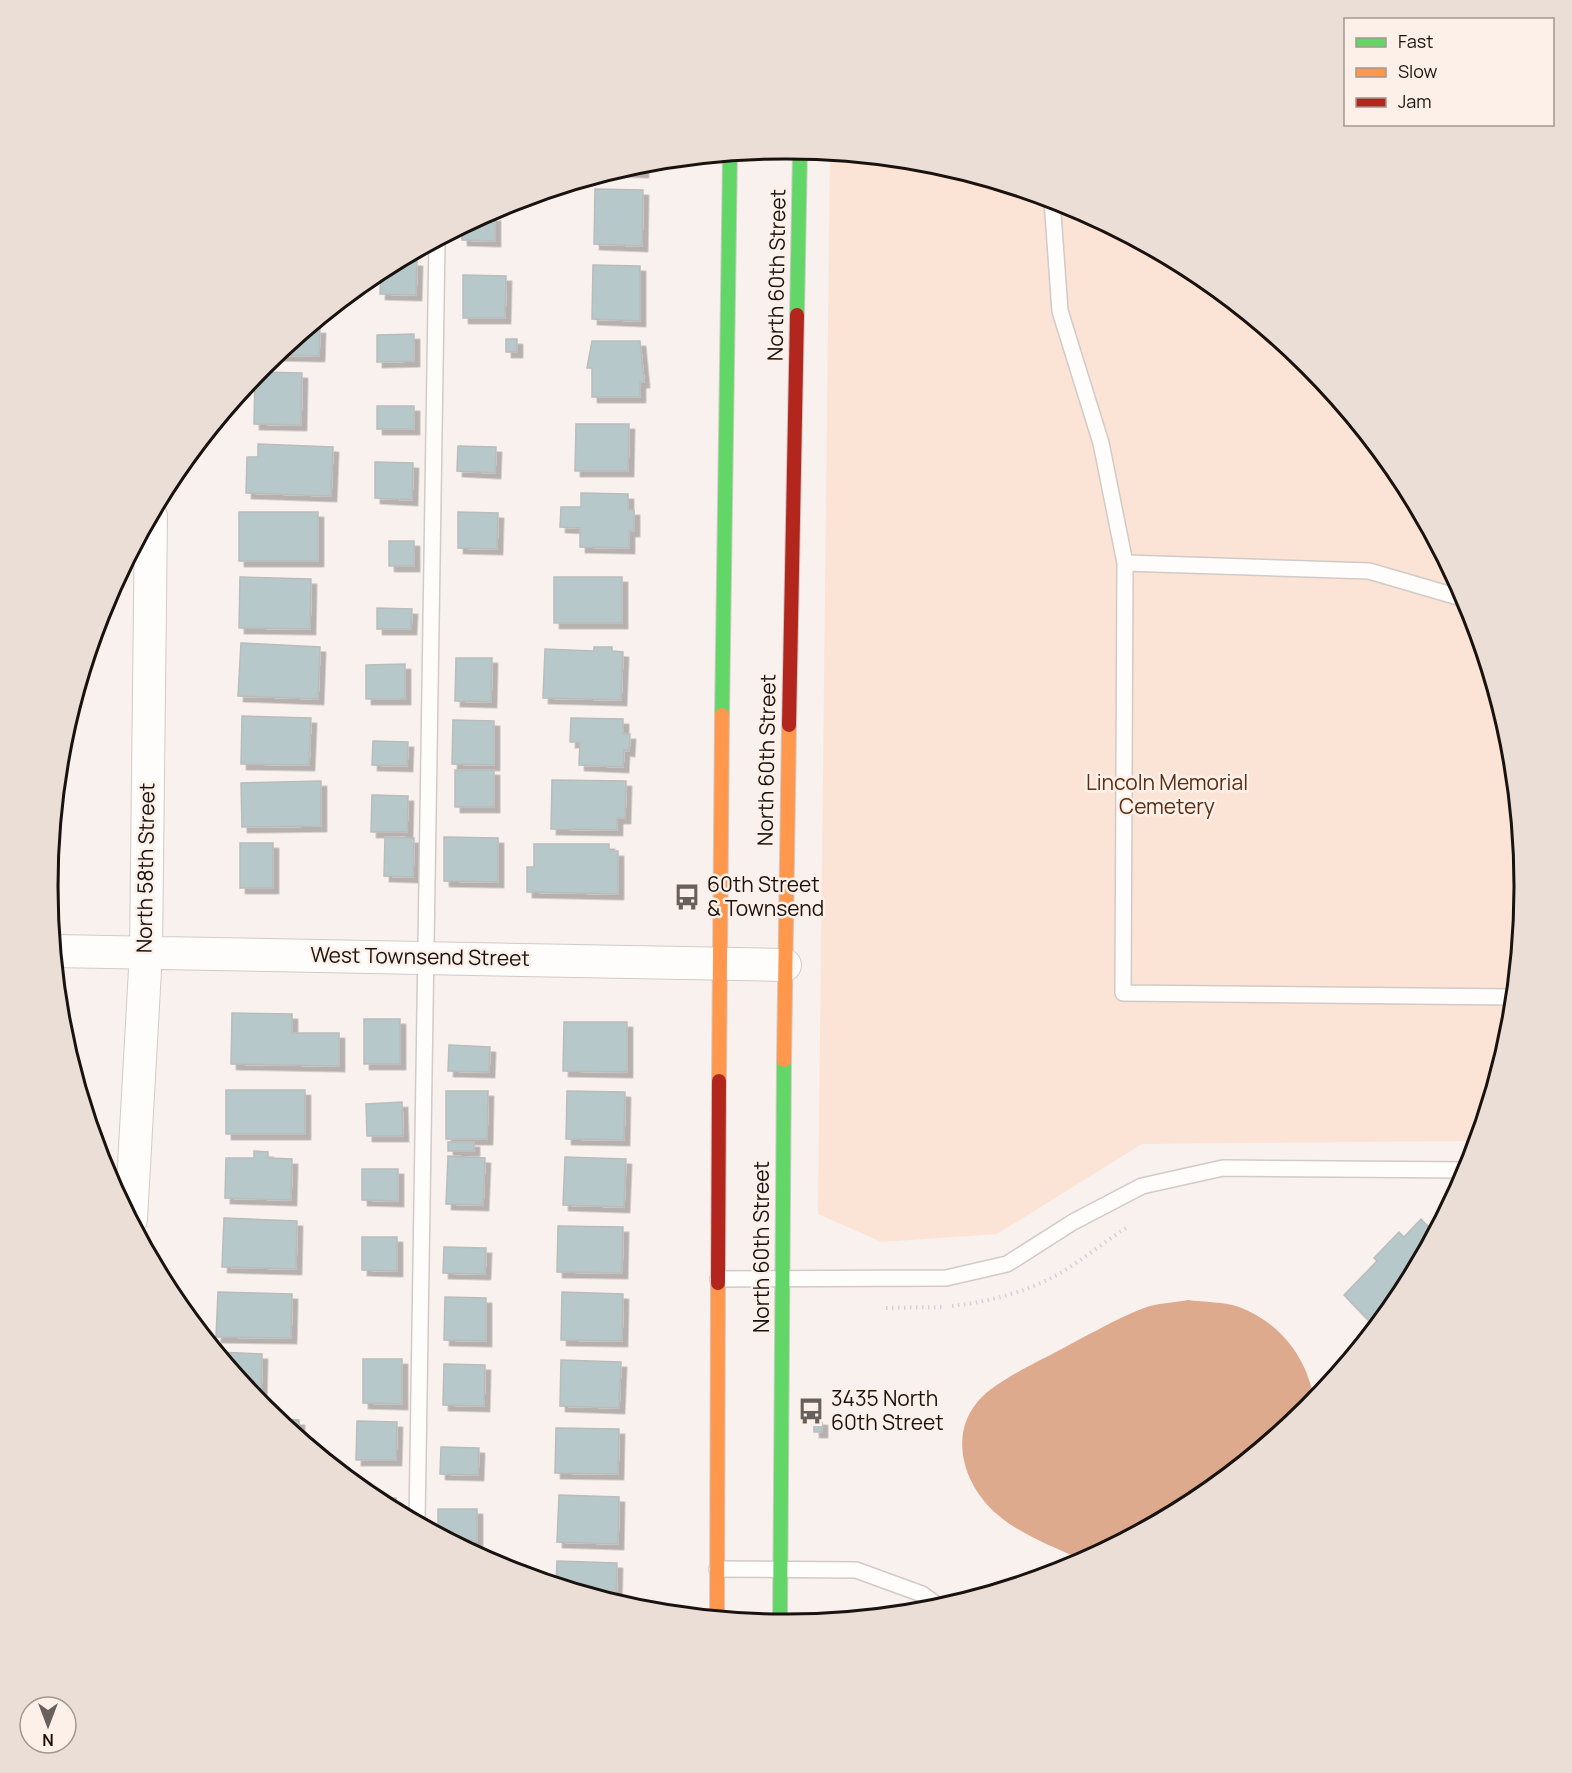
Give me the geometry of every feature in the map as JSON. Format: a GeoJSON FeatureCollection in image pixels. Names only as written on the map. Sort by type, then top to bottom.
{"type":"FeatureCollection","features":[{"type":"Feature","properties":{"kind":"main road","name":"North 60th Street"},"geometry":{"type":"LineString","coordinates":[[780,1614],[785,965],[800,160]]}},
{"type":"Feature","properties":{"kind":"main road","name":"North 60th Street"},"geometry":{"type":"LineString","coordinates":[[717,1610],[719,963],[730,162]]}},
{"type":"Feature","properties":{"kind":"street","name":"North 58th Street"},"geometry":{"type":"LineString","coordinates":[[132,1203],[146,952],[151,533]]}},
{"type":"Feature","properties":{"kind":"street","name":"West Townsend Street"},"geometry":{"type":"LineString","coordinates":[[62,951],[785,965]]}},
{"type":"Feature","properties":{"kind":"lane"},"geometry":{"type":"LineString","coordinates":[[1053,210],[1060,311],[1101,443],[1125,563],[1123,993],[1505,997]]}},
{"type":"Feature","properties":{"kind":"lane"},"geometry":{"type":"LineString","coordinates":[[417,1514],[437,248]]}},
{"type":"Feature","properties":{"kind":"lane"},"geometry":{"type":"LineString","coordinates":[[1125,563],[1369,571],[1452,595]]}},
{"type":"Feature","properties":{"kind":"lane"},"geometry":{"type":"LineString","coordinates":[[718,1279],[946,1278],[1007,1264],[1073,1222],[1142,1186],[1223,1168],[1456,1170]]}},
{"type":"Feature","properties":{"kind":"lane"},"geometry":{"type":"LineString","coordinates":[[717,1569],[856,1570],[922,1594],[930,1600]]}},
{"type":"Feature","properties":{"kind":"path"},"geometry":{"type":"LineString","coordinates":[[877,1308],[936,1308],[978,1304],[1025,1289],[1057,1275],[1130,1224]]}},
{"type":"Feature","properties":{"kind":"green space","name":"Lincoln Memorial Cemetery"},"geometry":{"type":"Polygon","coordinates":[[[830,161],[881,165],[928,173],[974,184],[1064,214],[1150,256],[1190,282],[1229,309],[1300,372],[1333,407],[1391,482],[1416,523],[1458,608],[1489,698],[1500,745],[1512,839],[1514,886],[1512,934],[1500,1028],[1489,1075],[1467,1141],[1142,1144],[997,1234],[882,1242],[818,1214],[830,161]]]}},
{"type":"Feature","properties":{"kind":"shaded area"},"geometry":{"type":"Polygon","coordinates":[[[1188,1300],[1221,1303],[1251,1312],[1271,1325],[1289,1342],[1302,1363],[1311,1389],[1266,1433],[1229,1464],[1150,1517],[1072,1555],[1036,1539],[1007,1522],[986,1503],[968,1474],[962,1441],[965,1425],[972,1410],[983,1396],[1017,1373],[1098,1329],[1149,1306],[1188,1300]]]}},
{"type":"Feature","properties":{"kind":"building"},"geometry":{"type":"Polygon","coordinates":[[[595,189],[643,190],[642,246],[594,244],[595,189]]]}},
{"type":"Feature","properties":{"kind":"building"},"geometry":{"type":"Polygon","coordinates":[[[495,220],[495,241],[462,240],[462,235],[495,220]]]}},
{"type":"Feature","properties":{"kind":"building"},"geometry":{"type":"Polygon","coordinates":[[[417,261],[416,295],[380,294],[380,283],[417,261]]]}},
{"type":"Feature","properties":{"kind":"building"},"geometry":{"type":"Polygon","coordinates":[[[593,265],[640,266],[640,321],[592,319],[593,265]]]}},
{"type":"Feature","properties":{"kind":"building"},"geometry":{"type":"Polygon","coordinates":[[[463,275],[506,276],[505,318],[463,318],[463,275]]]}},
{"type":"Feature","properties":{"kind":"building"},"geometry":{"type":"Polygon","coordinates":[[[320,328],[319,356],[290,355],[320,328]]]}},
{"type":"Feature","properties":{"kind":"building"},"geometry":{"type":"Polygon","coordinates":[[[414,334],[414,361],[377,362],[377,335],[414,334]]]}},
{"type":"Feature","properties":{"kind":"building"},"geometry":{"type":"Polygon","coordinates":[[[506,339],[517,339],[517,352],[506,352],[506,339]]]}},
{"type":"Feature","properties":{"kind":"building"},"geometry":{"type":"Polygon","coordinates":[[[592,341],[640,341],[644,382],[640,382],[640,397],[592,397],[592,368],[587,368],[592,341]]]}},
{"type":"Feature","properties":{"kind":"building"},"geometry":{"type":"Polygon","coordinates":[[[272,372],[302,373],[301,425],[254,424],[255,390],[272,372]]]}},
{"type":"Feature","properties":{"kind":"building"},"geometry":{"type":"Polygon","coordinates":[[[377,406],[414,406],[414,429],[377,429],[377,406]]]}},
{"type":"Feature","properties":{"kind":"building"},"geometry":{"type":"Polygon","coordinates":[[[576,424],[629,424],[628,471],[575,471],[576,424]]]}},
{"type":"Feature","properties":{"kind":"building"},"geometry":{"type":"Polygon","coordinates":[[[258,444],[333,447],[331,496],[246,493],[247,457],[258,457],[258,444]]]}},
{"type":"Feature","properties":{"kind":"building"},"geometry":{"type":"Polygon","coordinates":[[[458,446],[496,447],[495,473],[457,471],[458,446]]]}},
{"type":"Feature","properties":{"kind":"building"},"geometry":{"type":"Polygon","coordinates":[[[375,462],[413,463],[412,500],[375,498],[375,462]]]}},
{"type":"Feature","properties":{"kind":"building"},"geometry":{"type":"Polygon","coordinates":[[[581,493],[628,494],[628,510],[634,510],[634,531],[629,531],[629,548],[580,547],[580,528],[560,527],[561,507],[581,507],[581,493]]]}},
{"type":"Feature","properties":{"kind":"building"},"geometry":{"type":"Polygon","coordinates":[[[239,512],[318,512],[318,561],[239,561],[239,512]]]}},
{"type":"Feature","properties":{"kind":"building"},"geometry":{"type":"Polygon","coordinates":[[[458,512],[498,513],[497,549],[458,548],[458,512]]]}},
{"type":"Feature","properties":{"kind":"building"},"geometry":{"type":"Polygon","coordinates":[[[389,541],[414,541],[414,566],[389,566],[389,541]]]}},
{"type":"Feature","properties":{"kind":"building"},"geometry":{"type":"Polygon","coordinates":[[[240,577],[311,579],[310,629],[239,628],[240,577]]]}},
{"type":"Feature","properties":{"kind":"building"},"geometry":{"type":"Polygon","coordinates":[[[554,577],[622,577],[622,623],[554,623],[554,577]]]}},
{"type":"Feature","properties":{"kind":"building"},"geometry":{"type":"Polygon","coordinates":[[[377,608],[412,609],[411,629],[377,629],[377,608]]]}},
{"type":"Feature","properties":{"kind":"building"},"geometry":{"type":"Polygon","coordinates":[[[241,643],[320,647],[318,699],[238,696],[241,643]]]}},
{"type":"Feature","properties":{"kind":"building"},"geometry":{"type":"Polygon","coordinates":[[[594,647],[612,647],[612,651],[623,652],[621,700],[543,698],[545,649],[594,651],[594,647]]]}},
{"type":"Feature","properties":{"kind":"building"},"geometry":{"type":"Polygon","coordinates":[[[456,658],[492,658],[491,702],[455,701],[456,658]]]}},
{"type":"Feature","properties":{"kind":"building"},"geometry":{"type":"Polygon","coordinates":[[[405,664],[405,699],[366,699],[366,665],[405,664]]]}},
{"type":"Feature","properties":{"kind":"building"},"geometry":{"type":"Polygon","coordinates":[[[242,716],[311,718],[309,765],[241,764],[242,716]]]}},
{"type":"Feature","properties":{"kind":"building"},"geometry":{"type":"Polygon","coordinates":[[[571,718],[623,719],[623,734],[630,734],[629,751],[624,750],[623,767],[579,765],[580,742],[570,742],[571,718]]]}},
{"type":"Feature","properties":{"kind":"building"},"geometry":{"type":"Polygon","coordinates":[[[453,720],[494,721],[494,765],[452,764],[453,720]]]}},
{"type":"Feature","properties":{"kind":"building"},"geometry":{"type":"Polygon","coordinates":[[[373,741],[408,742],[407,766],[372,765],[373,741]]]}},
{"type":"Feature","properties":{"kind":"building"},"geometry":{"type":"Polygon","coordinates":[[[455,770],[494,770],[494,807],[455,807],[455,770]]]}},
{"type":"Feature","properties":{"kind":"building"},"geometry":{"type":"Polygon","coordinates":[[[552,780],[626,781],[625,818],[617,818],[617,830],[551,829],[552,780]]]}},
{"type":"Feature","properties":{"kind":"building"},"geometry":{"type":"Polygon","coordinates":[[[321,781],[321,826],[242,827],[241,783],[321,781]]]}},
{"type":"Feature","properties":{"kind":"building"},"geometry":{"type":"Polygon","coordinates":[[[372,795],[408,796],[407,832],[371,832],[372,795]]]}},
{"type":"Feature","properties":{"kind":"building"},"geometry":{"type":"Polygon","coordinates":[[[385,837],[414,838],[413,877],[384,876],[385,837]]]}},
{"type":"Feature","properties":{"kind":"building"},"geometry":{"type":"Polygon","coordinates":[[[444,837],[498,838],[498,882],[444,881],[444,837]]]}},
{"type":"Feature","properties":{"kind":"building"},"geometry":{"type":"Polygon","coordinates":[[[240,843],[273,843],[273,888],[240,888],[240,843]]]}},
{"type":"Feature","properties":{"kind":"building"},"geometry":{"type":"Polygon","coordinates":[[[534,844],[609,844],[609,851],[618,851],[618,894],[527,892],[527,867],[534,867],[534,844]]]}},
{"type":"Feature","properties":{"kind":"building"},"geometry":{"type":"Polygon","coordinates":[[[232,1013],[292,1014],[292,1033],[339,1033],[339,1066],[231,1064],[232,1013]]]}},
{"type":"Feature","properties":{"kind":"building"},"geometry":{"type":"Polygon","coordinates":[[[364,1019],[400,1019],[400,1064],[364,1064],[364,1019]]]}},
{"type":"Feature","properties":{"kind":"building"},"geometry":{"type":"Polygon","coordinates":[[[564,1022],[627,1022],[627,1072],[563,1071],[564,1022]]]}},
{"type":"Feature","properties":{"kind":"building"},"geometry":{"type":"Polygon","coordinates":[[[449,1045],[490,1047],[489,1072],[448,1071],[449,1045]]]}},
{"type":"Feature","properties":{"kind":"building"},"geometry":{"type":"Polygon","coordinates":[[[226,1090],[305,1090],[305,1134],[226,1134],[226,1090]]]}},
{"type":"Feature","properties":{"kind":"building"},"geometry":{"type":"Polygon","coordinates":[[[446,1091],[488,1091],[487,1139],[446,1139],[446,1091]]]}},
{"type":"Feature","properties":{"kind":"building"},"geometry":{"type":"Polygon","coordinates":[[[567,1091],[625,1092],[624,1140],[566,1139],[567,1091]]]}},
{"type":"Feature","properties":{"kind":"building"},"geometry":{"type":"Polygon","coordinates":[[[402,1102],[403,1136],[367,1136],[366,1104],[402,1102]]]}},
{"type":"Feature","properties":{"kind":"building"},"geometry":{"type":"Polygon","coordinates":[[[448,1142],[474,1142],[474,1151],[448,1151],[448,1142]]]}},
{"type":"Feature","properties":{"kind":"building"},"geometry":{"type":"Polygon","coordinates":[[[254,1151],[268,1152],[268,1158],[292,1159],[291,1200],[225,1198],[226,1158],[254,1158],[254,1151]]]}},
{"type":"Feature","properties":{"kind":"building"},"geometry":{"type":"Polygon","coordinates":[[[448,1156],[485,1158],[483,1205],[446,1204],[448,1156]]]}},
{"type":"Feature","properties":{"kind":"building"},"geometry":{"type":"Polygon","coordinates":[[[565,1157],[626,1159],[624,1207],[563,1205],[565,1157]]]}},
{"type":"Feature","properties":{"kind":"building"},"geometry":{"type":"Polygon","coordinates":[[[362,1169],[398,1169],[398,1201],[362,1200],[362,1169]]]}},
{"type":"Feature","properties":{"kind":"building"},"geometry":{"type":"Polygon","coordinates":[[[224,1218],[297,1221],[296,1269],[222,1267],[224,1218]]]}},
{"type":"Feature","properties":{"kind":"building"},"geometry":{"type":"Polygon","coordinates":[[[1421,1219],[1428,1227],[1391,1291],[1369,1321],[1344,1295],[1377,1261],[1374,1258],[1399,1232],[1404,1237],[1421,1219]]]}},
{"type":"Feature","properties":{"kind":"building"},"geometry":{"type":"Polygon","coordinates":[[[558,1226],[623,1227],[622,1273],[557,1272],[558,1226]]]}},
{"type":"Feature","properties":{"kind":"building"},"geometry":{"type":"Polygon","coordinates":[[[362,1237],[397,1237],[397,1271],[362,1270],[362,1237]]]}},
{"type":"Feature","properties":{"kind":"building"},"geometry":{"type":"Polygon","coordinates":[[[444,1247],[486,1248],[485,1274],[443,1273],[444,1247]]]}},
{"type":"Feature","properties":{"kind":"building"},"geometry":{"type":"Polygon","coordinates":[[[218,1292],[292,1294],[291,1338],[216,1337],[218,1292]]]}},
{"type":"Feature","properties":{"kind":"building"},"geometry":{"type":"Polygon","coordinates":[[[562,1292],[623,1294],[622,1341],[561,1340],[562,1292]]]}},
{"type":"Feature","properties":{"kind":"building"},"geometry":{"type":"Polygon","coordinates":[[[445,1297],[486,1298],[486,1341],[444,1340],[445,1297]]]}},
{"type":"Feature","properties":{"kind":"building"},"geometry":{"type":"Polygon","coordinates":[[[228,1352],[262,1354],[261,1390],[228,1352]]]}},
{"type":"Feature","properties":{"kind":"building"},"geometry":{"type":"Polygon","coordinates":[[[363,1359],[402,1359],[402,1404],[363,1403],[363,1359]]]}},
{"type":"Feature","properties":{"kind":"building"},"geometry":{"type":"Polygon","coordinates":[[[561,1360],[621,1362],[619,1408],[560,1406],[561,1360]]]}},
{"type":"Feature","properties":{"kind":"building"},"geometry":{"type":"Polygon","coordinates":[[[444,1364],[485,1365],[484,1406],[443,1405],[444,1364]]]}},
{"type":"Feature","properties":{"kind":"building"},"geometry":{"type":"Polygon","coordinates":[[[292,1420],[299,1420],[299,1426],[292,1420]]]}},
{"type":"Feature","properties":{"kind":"building"},"geometry":{"type":"Polygon","coordinates":[[[814,1420],[822,1420],[822,1432],[814,1432],[814,1420]]]}},
{"type":"Feature","properties":{"kind":"building"},"geometry":{"type":"Polygon","coordinates":[[[357,1421],[397,1422],[396,1460],[356,1460],[357,1421]]]}},
{"type":"Feature","properties":{"kind":"building"},"geometry":{"type":"Polygon","coordinates":[[[556,1428],[619,1429],[618,1474],[555,1473],[556,1428]]]}},
{"type":"Feature","properties":{"kind":"building"},"geometry":{"type":"Polygon","coordinates":[[[441,1447],[479,1448],[478,1475],[440,1474],[441,1447]]]}},
{"type":"Feature","properties":{"kind":"building"},"geometry":{"type":"Polygon","coordinates":[[[559,1495],[619,1497],[618,1544],[557,1542],[559,1495]]]}},
{"type":"Feature","properties":{"kind":"building"},"geometry":{"type":"Polygon","coordinates":[[[438,1509],[477,1509],[477,1541],[467,1540],[438,1525],[438,1509]]]}},
{"type":"Feature","properties":{"kind":"building"},"geometry":{"type":"Polygon","coordinates":[[[557,1561],[617,1563],[616,1593],[598,1589],[556,1576],[557,1561]]]}},
{"type":"Feature","properties":{"kind":"traffic: fast"},"geometry":{"type":"LineString","coordinates":[[797,315],[800,160]]}},
{"type":"Feature","properties":{"kind":"traffic: fast"},"geometry":{"type":"LineString","coordinates":[[722,715],[730,162]]}},
{"type":"Feature","properties":{"kind":"traffic: fast"},"geometry":{"type":"LineString","coordinates":[[780,1614],[784,1060]]}},
{"type":"Feature","properties":{"kind":"traffic: slow"},"geometry":{"type":"LineString","coordinates":[[719,1081],[722,715]]}},
{"type":"Feature","properties":{"kind":"traffic: slow"},"geometry":{"type":"LineString","coordinates":[[784,1060],[789,725]]}},
{"type":"Feature","properties":{"kind":"traffic: slow"},"geometry":{"type":"LineString","coordinates":[[717,1610],[718,1283]]}},
{"type":"Feature","properties":{"kind":"traffic: jam"},"geometry":{"type":"LineString","coordinates":[[789,725],[797,315]]}},
{"type":"Feature","properties":{"kind":"traffic: jam"},"geometry":{"type":"LineString","coordinates":[[718,1283],[719,1081]]}},
{"type":"Feature","properties":{"kind":"place","name":"60th Street & Townsend"},"geometry":{"type":"Point","coordinates":[687,897]}},
{"type":"Feature","properties":{"kind":"place","name":"3435 North 60th Street"},"geometry":{"type":"Point","coordinates":[811,1411]}}]}
